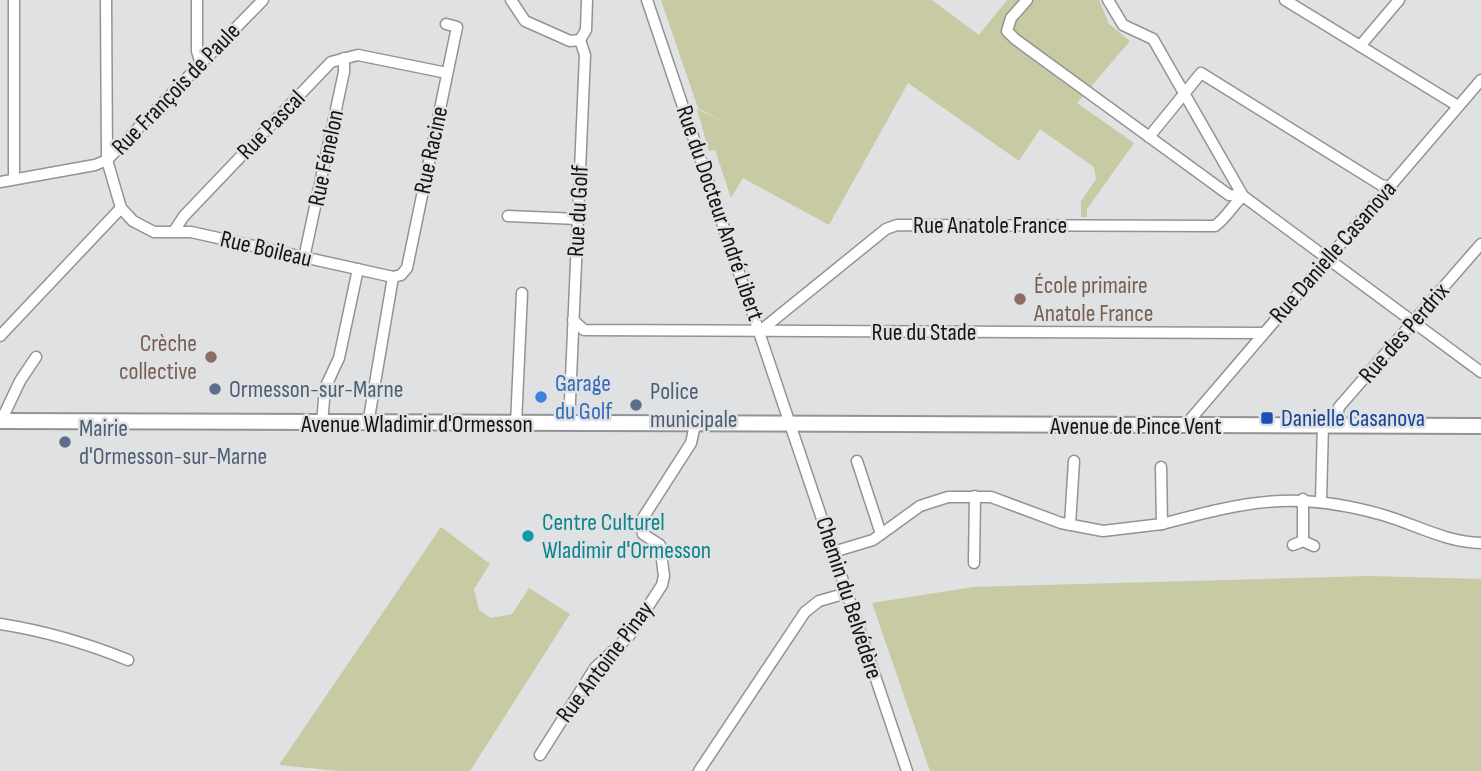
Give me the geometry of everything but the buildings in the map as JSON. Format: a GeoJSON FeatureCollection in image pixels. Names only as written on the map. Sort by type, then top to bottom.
{"type":"FeatureCollection","features":[{"type":"Feature","properties":{"kind":"main road","name":"Avenue Wladimir d'Ormesson"},"geometry":{"type":"LineString","coordinates":[[1,421],[791,425]]}},
{"type":"Feature","properties":{"kind":"main road","name":"Avenue de Pince Vent"},"geometry":{"type":"LineString","coordinates":[[791,425],[1481,426]]}},
{"type":"Feature","properties":{"kind":"street"},"geometry":{"type":"LineString","coordinates":[[13,179],[14,0]]}},
{"type":"Feature","properties":{"kind":"street"},"geometry":{"type":"LineString","coordinates":[[106,0],[107,160],[121,208],[132,221],[146,229],[165,233],[174,231]]}},
{"type":"Feature","properties":{"kind":"street"},"geometry":{"type":"LineString","coordinates":[[197,0],[197,51],[201,64]]}},
{"type":"Feature","properties":{"kind":"street","name":"Rue François de Paule"},"geometry":{"type":"LineString","coordinates":[[0,182],[95,165],[107,160],[264,0]]}},
{"type":"Feature","properties":{"kind":"street"},"geometry":{"type":"LineString","coordinates":[[511,0],[525,21],[570,41],[580,40]]}},
{"type":"Feature","properties":{"kind":"street","name":"Rue du Golf"},"geometry":{"type":"LineString","coordinates":[[569,424],[585,55],[580,40],[586,30],[587,0]]}},
{"type":"Feature","properties":{"kind":"street","name":"Rue du Docteur André Libert"},"geometry":{"type":"LineString","coordinates":[[648,0],[791,425]]}},
{"type":"Feature","properties":{"kind":"street"},"geometry":{"type":"LineString","coordinates":[[1027,0],[1011,18],[1007,31],[1229,195],[1243,196]]}},
{"type":"Feature","properties":{"kind":"street"},"geometry":{"type":"LineString","coordinates":[[1108,0],[1124,25],[1153,39],[1243,196],[1481,372]]}},
{"type":"Feature","properties":{"kind":"street"},"geometry":{"type":"LineString","coordinates":[[1285,0],[1458,106]]}},
{"type":"Feature","properties":{"kind":"street"},"geometry":{"type":"LineString","coordinates":[[1360,46],[1399,0]]}},
{"type":"Feature","properties":{"kind":"street","name":"Rue Racine"},"geometry":{"type":"LineString","coordinates":[[368,424],[393,277],[401,275],[407,268],[457,27],[446,24]]}},
{"type":"Feature","properties":{"kind":"street"},"geometry":{"type":"LineString","coordinates":[[344,58],[358,55],[447,73]]}},
{"type":"Feature","properties":{"kind":"street","name":"Rue Pascal"},"geometry":{"type":"LineString","coordinates":[[174,231],[184,216],[331,62],[344,58]]}},
{"type":"Feature","properties":{"kind":"street","name":"Rue Fénelon"},"geometry":{"type":"LineString","coordinates":[[304,258],[344,72],[344,58]]}},
{"type":"Feature","properties":{"kind":"street"},"geometry":{"type":"LineString","coordinates":[[1149,137],[1201,73],[1381,185],[1390,187]]}},
{"type":"Feature","properties":{"kind":"street","name":"Rue Danielle Casanova"},"geometry":{"type":"LineString","coordinates":[[1189,426],[1189,421],[1263,333],[1481,80]]}},
{"type":"Feature","properties":{"kind":"street","name":"Rue Anatole France"},"geometry":{"type":"LineString","coordinates":[[760,331],[886,229],[897,225],[1215,226],[1229,215],[1231,208],[1243,196]]}},
{"type":"Feature","properties":{"kind":"street"},"geometry":{"type":"LineString","coordinates":[[0,336],[121,208]]}},
{"type":"Feature","properties":{"kind":"street"},"geometry":{"type":"LineString","coordinates":[[508,216],[578,219]]}},
{"type":"Feature","properties":{"kind":"street","name":"Rue Boileau"},"geometry":{"type":"LineString","coordinates":[[174,231],[191,232],[358,269]]}},
{"type":"Feature","properties":{"kind":"street","name":"Rue des Perdrix"},"geometry":{"type":"LineString","coordinates":[[1329,425],[1339,407],[1481,244]]}},
{"type":"Feature","properties":{"kind":"street"},"geometry":{"type":"LineString","coordinates":[[322,423],[325,388],[339,358],[358,269],[393,277]]}},
{"type":"Feature","properties":{"kind":"street"},"geometry":{"type":"LineString","coordinates":[[516,424],[522,293]]}},
{"type":"Feature","properties":{"kind":"street"},"geometry":{"type":"LineString","coordinates":[[573,320],[584,330],[573,341]]}},
{"type":"Feature","properties":{"kind":"street","name":"Rue du Stade"},"geometry":{"type":"LineString","coordinates":[[584,330],[1263,333]]}},
{"type":"Feature","properties":{"kind":"street"},"geometry":{"type":"LineString","coordinates":[[1,421],[20,381],[36,357]]}},
{"type":"Feature","properties":{"kind":"street","name":"Rue Antoine Pinay"},"geometry":{"type":"LineString","coordinates":[[540,755],[595,668],[629,636],[662,584],[664,576],[660,545],[643,534],[641,521],[691,443],[695,425]]}},
{"type":"Feature","properties":{"kind":"street","name":"Chemin du Belvédère"},"geometry":{"type":"LineString","coordinates":[[791,425],[907,771]]}},
{"type":"Feature","properties":{"kind":"street"},"geometry":{"type":"LineString","coordinates":[[1321,500],[1329,425]]}},
{"type":"Feature","properties":{"kind":"street"},"geometry":{"type":"LineString","coordinates":[[857,461],[881,534]]}},
{"type":"Feature","properties":{"kind":"street"},"geometry":{"type":"LineString","coordinates":[[1070,525],[1074,461]]}},
{"type":"Feature","properties":{"kind":"street"},"geometry":{"type":"LineString","coordinates":[[1161,467],[1162,524]]}},
{"type":"Feature","properties":{"kind":"street"},"geometry":{"type":"LineString","coordinates":[[833,552],[873,540],[920,506],[948,497],[975,496],[991,498],[1070,525],[1103,531],[1162,524],[1237,504],[1321,500],[1389,517],[1448,540],[1481,543]]}},
{"type":"Feature","properties":{"kind":"street"},"geometry":{"type":"LineString","coordinates":[[974,563],[975,496]]}},
{"type":"Feature","properties":{"kind":"street"},"geometry":{"type":"LineString","coordinates":[[1303,499],[1298,543],[1314,546]]}},
{"type":"Feature","properties":{"kind":"street"},"geometry":{"type":"LineString","coordinates":[[699,771],[805,612],[819,601],[846,593]]}},
{"type":"Feature","properties":{"kind":"street"},"geometry":{"type":"LineString","coordinates":[[0,624],[87,643],[128,660]]}},
{"type":"Feature","properties":{"kind":"green space"},"geometry":{"type":"Polygon","coordinates":[[[661,0],[932,0],[979,35],[1007,0],[1099,0],[1109,24],[1130,41],[1077,103],[1134,143],[1087,209],[1087,217],[1081,217],[1081,201],[1096,179],[1094,167],[1040,129],[1019,161],[908,83],[829,225],[743,178],[731,198],[715,150],[709,151],[697,109],[724,122],[698,108],[661,0]]]}},
{"type":"Feature","properties":{"kind":"green space"},"geometry":{"type":"Polygon","coordinates":[[[441,527],[490,564],[474,589],[479,610],[491,618],[512,614],[529,588],[570,614],[470,771],[340,771],[279,765],[441,527]]]}},
{"type":"Feature","properties":{"kind":"green space"},"geometry":{"type":"Polygon","coordinates":[[[1369,576],[1481,579],[1481,771],[930,771],[872,603],[973,587],[1369,576]]]}},
{"type":"Feature","properties":{"kind":"place","name":"École primaire Anatole France"},"geometry":{"type":"Point","coordinates":[1020,299]}},
{"type":"Feature","properties":{"kind":"place","name":"Crèche collective"},"geometry":{"type":"Point","coordinates":[211,357]}},
{"type":"Feature","properties":{"kind":"place","name":"Ormesson-sur-Marne"},"geometry":{"type":"Point","coordinates":[215,389]}},
{"type":"Feature","properties":{"kind":"place","name":"Garage du Golf"},"geometry":{"type":"Point","coordinates":[541,397]}},
{"type":"Feature","properties":{"kind":"place","name":"Police municipale"},"geometry":{"type":"Point","coordinates":[636,405]}},
{"type":"Feature","properties":{"kind":"place","name":"Danielle Casanova"},"geometry":{"type":"Point","coordinates":[1267,418]}},
{"type":"Feature","properties":{"kind":"place","name":"Mairie d'Ormesson-sur-Marne"},"geometry":{"type":"Point","coordinates":[65,442]}},
{"type":"Feature","properties":{"kind":"place","name":"Centre Culturel Wladimir d'Ormesson"},"geometry":{"type":"Point","coordinates":[528,536]}}]}
